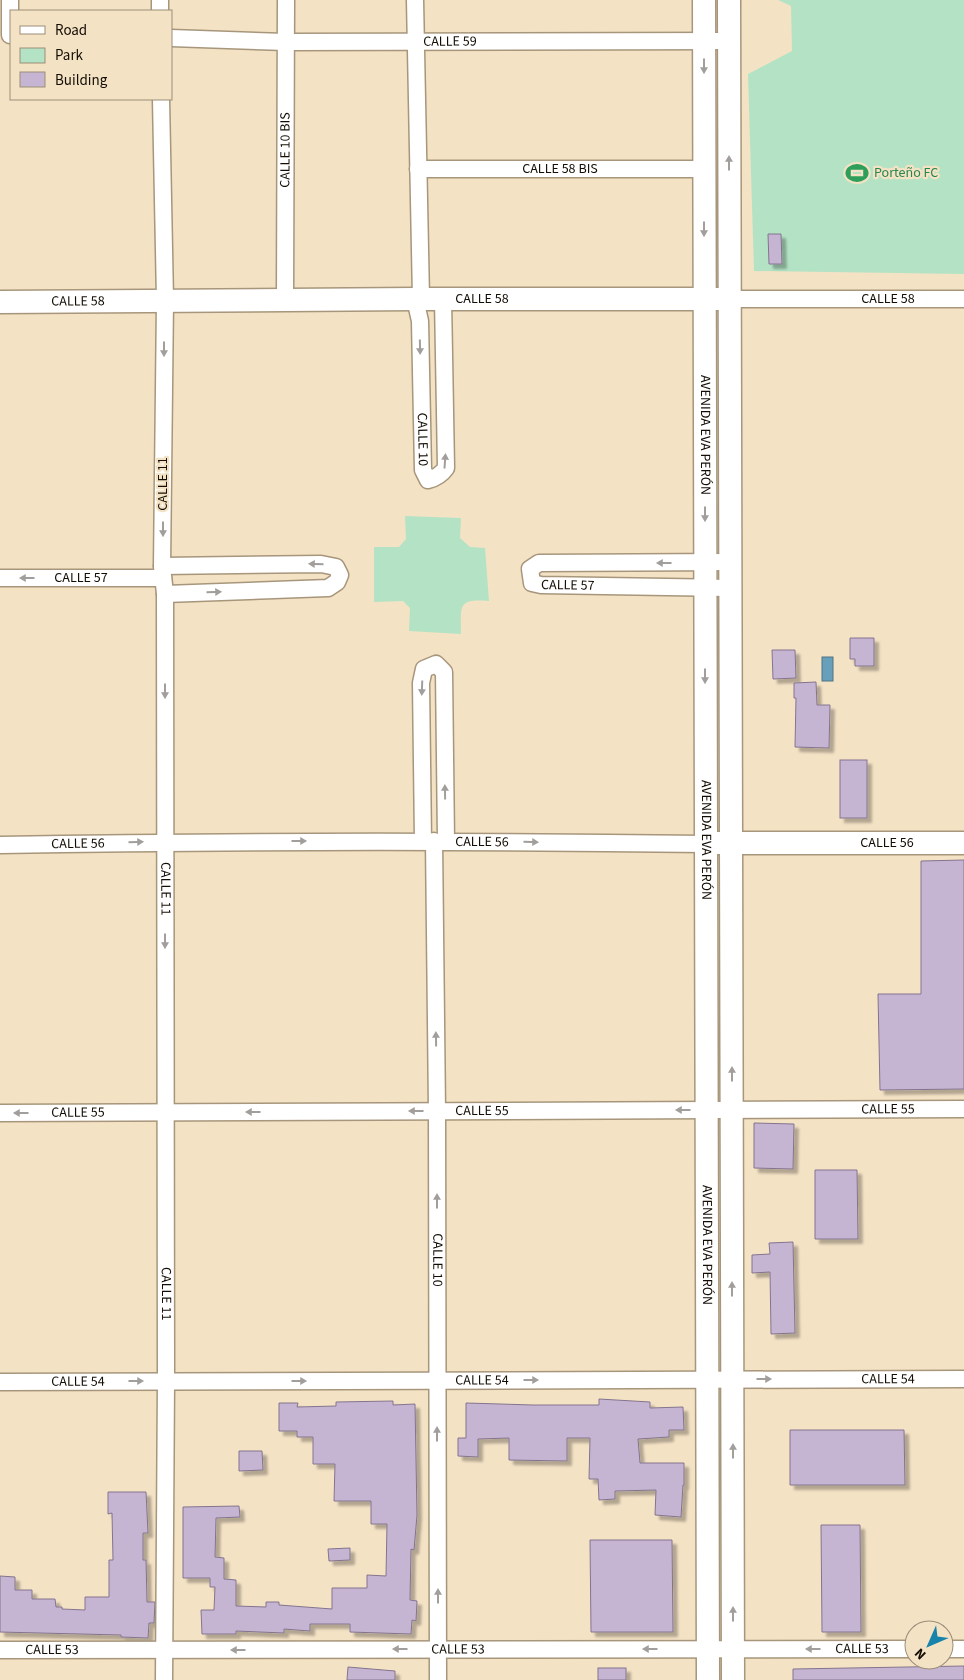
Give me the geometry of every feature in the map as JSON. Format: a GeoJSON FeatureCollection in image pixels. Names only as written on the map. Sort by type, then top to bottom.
{"type":"FeatureCollection","features":[{"type":"Feature","properties":{"kind":"main road","name":"AVENIDA EVA PERÓN"},"geometry":{"type":"LineString","coordinates":[[704,0],[708,1680]]}},
{"type":"Feature","properties":{"kind":"main road","name":"AVENIDA EVA PERÓN"},"geometry":{"type":"LineString","coordinates":[[729,0],[734,1680]]}},
{"type":"Feature","properties":{"kind":"main road","name":"CALLE 58"},"geometry":{"type":"LineString","coordinates":[[0,302],[285,299],[730,299]]}},
{"type":"Feature","properties":{"kind":"main road","name":"CALLE 56"},"geometry":{"type":"LineString","coordinates":[[706,844],[964,843]]}},
{"type":"Feature","properties":{"kind":"street"},"geometry":{"type":"LineString","coordinates":[[7,35],[10,0]]}},
{"type":"Feature","properties":{"kind":"street","name":"CALLE 10 BIS"},"geometry":{"type":"LineString","coordinates":[[285,299],[286,0]]}},
{"type":"Feature","properties":{"kind":"street","name":"CALLE 10"},"geometry":{"type":"LineString","coordinates":[[415,0],[418,299],[424,470],[428,480],[435,478],[446,468],[444,299]]}},
{"type":"Feature","properties":{"kind":"street","name":"CALLE 59"},"geometry":{"type":"LineString","coordinates":[[172,38],[286,42],[729,41]]}},
{"type":"Feature","properties":{"kind":"street","name":"CALLE 11"},"geometry":{"type":"LineString","coordinates":[[161,100],[164,300],[163,579],[166,1381],[164,1680]]}},
{"type":"Feature","properties":{"kind":"street","name":"CALLE 58 BIS"},"geometry":{"type":"LineString","coordinates":[[418,169],[704,169]]}},
{"type":"Feature","properties":{"kind":"street","name":"CALLE 58"},"geometry":{"type":"LineString","coordinates":[[730,299],[964,299]]}},
{"type":"Feature","properties":{"kind":"street","name":"CALLE 57"},"geometry":{"type":"LineString","coordinates":[[730,562],[539,563],[530,569],[532,583],[541,586],[705,586],[730,588]]}},
{"type":"Feature","properties":{"kind":"street","name":"CALLE 57"},"geometry":{"type":"LineString","coordinates":[[0,578],[163,579],[328,588],[337,582],[340,575],[336,567],[321,564],[163,579]]}},
{"type":"Feature","properties":{"kind":"street","name":"CALLE 10"},"geometry":{"type":"LineString","coordinates":[[434,841],[421,683],[424,669],[436,664],[444,672],[434,841],[437,1111],[438,1680]]}},
{"type":"Feature","properties":{"kind":"street","name":"CALLE 56"},"geometry":{"type":"LineString","coordinates":[[0,845],[434,841],[706,844]]}},
{"type":"Feature","properties":{"kind":"street","name":"CALLE 55"},"geometry":{"type":"LineString","coordinates":[[0,1113],[964,1109]]}},
{"type":"Feature","properties":{"kind":"street","name":"CALLE 54"},"geometry":{"type":"LineString","coordinates":[[0,1382],[964,1379]]}},
{"type":"Feature","properties":{"kind":"street","name":"CALLE 53"},"geometry":{"type":"LineString","coordinates":[[0,1650],[904,1649]]}},
{"type":"Feature","properties":{"kind":"green space","name":"Porteño FC"},"geometry":{"type":"Polygon","coordinates":[[[778,0],[964,0],[964,274],[754,271],[748,74],[792,51],[791,6],[778,0]]]}},
{"type":"Feature","properties":{"kind":"green space"},"geometry":{"type":"Polygon","coordinates":[[[405,516],[461,518],[460,538],[470,547],[485,548],[489,601],[471,601],[463,606],[461,610],[461,634],[409,631],[410,608],[403,601],[374,602],[374,547],[399,547],[406,539],[405,516]]]}},
{"type":"Feature","properties":{"kind":"water"},"geometry":{"type":"Polygon","coordinates":[[[822,657],[833,657],[833,681],[822,681],[822,657]]]}},
{"type":"Feature","properties":{"kind":"building"},"geometry":{"type":"Polygon","coordinates":[[[768,234],[781,234],[782,264],[769,264],[768,234]]]}},
{"type":"Feature","properties":{"kind":"building"},"geometry":{"type":"Polygon","coordinates":[[[850,638],[874,638],[874,666],[855,666],[855,659],[850,659],[850,638]]]}},
{"type":"Feature","properties":{"kind":"building"},"geometry":{"type":"Polygon","coordinates":[[[772,650],[795,650],[796,678],[773,679],[772,650]]]}},
{"type":"Feature","properties":{"kind":"building"},"geometry":{"type":"Polygon","coordinates":[[[816,682],[817,705],[830,705],[829,748],[795,747],[796,698],[794,698],[794,683],[816,682]]]}},
{"type":"Feature","properties":{"kind":"building"},"geometry":{"type":"Polygon","coordinates":[[[840,760],[867,760],[867,818],[840,818],[840,760]]]}},
{"type":"Feature","properties":{"kind":"building"},"geometry":{"type":"Polygon","coordinates":[[[964,860],[964,1089],[880,1090],[878,994],[921,994],[921,861],[964,860]]]}},
{"type":"Feature","properties":{"kind":"building"},"geometry":{"type":"Polygon","coordinates":[[[754,1123],[794,1124],[793,1169],[754,1168],[754,1123]]]}},
{"type":"Feature","properties":{"kind":"building"},"geometry":{"type":"Polygon","coordinates":[[[815,1170],[857,1170],[858,1239],[815,1239],[815,1170]]]}},
{"type":"Feature","properties":{"kind":"building"},"geometry":{"type":"Polygon","coordinates":[[[793,1242],[795,1333],[771,1334],[770,1272],[752,1273],[752,1255],[770,1254],[769,1243],[793,1242]]]}},
{"type":"Feature","properties":{"kind":"building"},"geometry":{"type":"Polygon","coordinates":[[[599,1399],[650,1402],[650,1408],[683,1407],[684,1430],[669,1430],[669,1437],[638,1439],[640,1463],[684,1463],[681,1517],[655,1515],[656,1490],[615,1491],[615,1499],[599,1500],[598,1479],[589,1479],[590,1438],[567,1438],[567,1461],[509,1460],[509,1438],[478,1439],[478,1457],[458,1456],[458,1438],[466,1438],[466,1403],[599,1405],[599,1399]]]}},
{"type":"Feature","properties":{"kind":"building"},"geometry":{"type":"Polygon","coordinates":[[[393,1401],[393,1405],[415,1404],[417,1515],[414,1550],[411,1549],[410,1600],[417,1601],[416,1621],[412,1620],[411,1634],[350,1632],[350,1624],[310,1624],[310,1631],[284,1629],[284,1633],[236,1631],[236,1634],[202,1634],[201,1610],[214,1610],[215,1587],[210,1587],[210,1578],[183,1578],[183,1507],[239,1506],[240,1517],[216,1518],[215,1557],[224,1558],[224,1579],[236,1580],[236,1606],[266,1607],[266,1602],[279,1602],[279,1605],[332,1609],[332,1588],[367,1588],[367,1575],[386,1576],[387,1524],[371,1524],[371,1501],[334,1501],[335,1464],[313,1464],[313,1437],[297,1437],[297,1431],[279,1431],[279,1403],[298,1403],[297,1407],[336,1406],[336,1402],[393,1401]]]}},
{"type":"Feature","properties":{"kind":"building"},"geometry":{"type":"Polygon","coordinates":[[[790,1430],[904,1430],[905,1485],[790,1485],[790,1430]]]}},
{"type":"Feature","properties":{"kind":"building"},"geometry":{"type":"Polygon","coordinates":[[[239,1451],[262,1451],[263,1470],[239,1471],[239,1451]]]}},
{"type":"Feature","properties":{"kind":"building"},"geometry":{"type":"Polygon","coordinates":[[[108,1492],[146,1492],[148,1533],[143,1533],[143,1560],[146,1560],[147,1602],[155,1602],[154,1623],[149,1623],[148,1638],[121,1637],[121,1635],[0,1632],[0,1576],[15,1577],[15,1590],[32,1590],[32,1599],[55,1599],[56,1607],[62,1607],[62,1609],[85,1610],[85,1597],[109,1597],[109,1560],[113,1560],[112,1513],[108,1514],[108,1492]]]}},
{"type":"Feature","properties":{"kind":"building"},"geometry":{"type":"Polygon","coordinates":[[[821,1525],[860,1525],[861,1632],[822,1632],[821,1525]]]}},
{"type":"Feature","properties":{"kind":"building"},"geometry":{"type":"Polygon","coordinates":[[[590,1540],[672,1540],[673,1632],[591,1632],[590,1540]]]}},
{"type":"Feature","properties":{"kind":"building"},"geometry":{"type":"Polygon","coordinates":[[[350,1548],[350,1560],[329,1561],[328,1549],[350,1548]]]}},
{"type":"Feature","properties":{"kind":"building"},"geometry":{"type":"Polygon","coordinates":[[[954,1666],[964,1666],[964,1680],[793,1680],[793,1669],[904,1667],[904,1670],[954,1670],[954,1666]]]}},
{"type":"Feature","properties":{"kind":"building"},"geometry":{"type":"Polygon","coordinates":[[[348,1667],[395,1671],[395,1680],[347,1680],[348,1667]]]}},
{"type":"Feature","properties":{"kind":"building"},"geometry":{"type":"Polygon","coordinates":[[[598,1668],[626,1668],[626,1680],[598,1680],[598,1668]]]}},
{"type":"Feature","properties":{"kind":"place","name":"Porteño FC"},"geometry":{"type":"Point","coordinates":[857,173]}}]}
